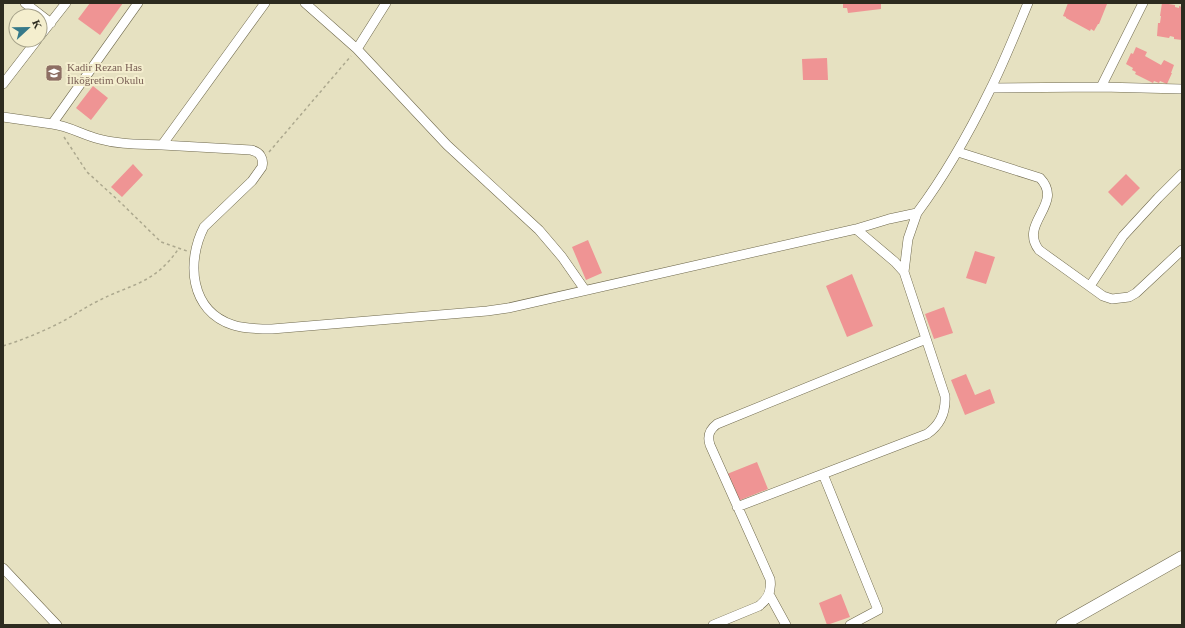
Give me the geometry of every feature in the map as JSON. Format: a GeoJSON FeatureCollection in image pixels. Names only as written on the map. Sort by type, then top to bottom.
{"type":"FeatureCollection","features":[{"type":"Feature","properties":{"kind":"street"},"geometry":{"type":"LineString","coordinates":[[25,3],[51,23]]}},
{"type":"Feature","properties":{"kind":"street"},"geometry":{"type":"LineString","coordinates":[[48,27],[66,3]]}},
{"type":"Feature","properties":{"kind":"street"},"geometry":{"type":"LineString","coordinates":[[52,124],[138,3]]}},
{"type":"Feature","properties":{"kind":"street"},"geometry":{"type":"LineString","coordinates":[[162,145],[265,3]]}},
{"type":"Feature","properties":{"kind":"street"},"geometry":{"type":"LineString","coordinates":[[305,3],[358,48],[447,145],[539,230],[562,257],[585,290]]}},
{"type":"Feature","properties":{"kind":"street"},"geometry":{"type":"LineString","coordinates":[[358,48],[386,3]]}},
{"type":"Feature","properties":{"kind":"street"},"geometry":{"type":"LineString","coordinates":[[904,272],[908,239],[917,213],[933,192],[958,152],[991,88],[1028,3]]}},
{"type":"Feature","properties":{"kind":"street"},"geometry":{"type":"LineString","coordinates":[[1101,87],[1142,3]]}},
{"type":"Feature","properties":{"kind":"street"},"geometry":{"type":"LineString","coordinates":[[3,84],[31,48]]}},
{"type":"Feature","properties":{"kind":"street"},"geometry":{"type":"LineString","coordinates":[[991,88],[1101,87],[1182,89]]}},
{"type":"Feature","properties":{"kind":"street"},"geometry":{"type":"LineString","coordinates":[[3,117],[64,125],[88,136],[125,144],[251,150],[260,154],[263,160],[261,170],[252,181],[204,227],[194,254],[194,279],[199,294],[206,306],[224,322],[248,328],[272,329],[487,311],[524,305],[856,229],[889,219],[917,213]]}},
{"type":"Feature","properties":{"kind":"street"},"geometry":{"type":"LineString","coordinates":[[958,152],[1040,178],[1047,188],[1048,197],[1033,232],[1034,241],[1039,250],[1108,298],[1132,296],[1182,250]]}},
{"type":"Feature","properties":{"kind":"street"},"geometry":{"type":"LineString","coordinates":[[1090,286],[1123,236],[1182,174]]}},
{"type":"Feature","properties":{"kind":"street"},"geometry":{"type":"LineString","coordinates":[[737,507],[927,434],[940,422],[944,410],[945,396],[904,272],[895,262],[856,229]]}},
{"type":"Feature","properties":{"kind":"street"},"geometry":{"type":"LineString","coordinates":[[713,625],[759,606],[769,594],[770,579],[709,441],[709,434],[713,427],[926,339]]}},
{"type":"Feature","properties":{"kind":"street"},"geometry":{"type":"LineString","coordinates":[[823,474],[878,610],[850,625]]}},
{"type":"Feature","properties":{"kind":"street"},"geometry":{"type":"LineString","coordinates":[[1062,625],[1182,557]]}},
{"type":"Feature","properties":{"kind":"street"},"geometry":{"type":"LineString","coordinates":[[3,568],[57,625]]}},
{"type":"Feature","properties":{"kind":"street"},"geometry":{"type":"LineString","coordinates":[[769,594],[786,625]]}},
{"type":"Feature","properties":{"kind":"path"},"geometry":{"type":"LineString","coordinates":[[263,160],[358,48]]}},
{"type":"Feature","properties":{"kind":"path"},"geometry":{"type":"LineString","coordinates":[[52,124],[68,142],[82,167],[161,242],[194,254]]}},
{"type":"Feature","properties":{"kind":"path"},"geometry":{"type":"LineString","coordinates":[[3,346],[48,328],[104,298],[142,283],[157,273],[179,248]]}},
{"type":"Feature","properties":{"kind":"building"},"geometry":{"type":"Polygon","coordinates":[[[90,3],[123,3],[100,35],[78,19],[90,3]]]}},
{"type":"Feature","properties":{"kind":"building"},"geometry":{"type":"Polygon","coordinates":[[[843,3],[881,3],[881,9],[848,13],[847,8],[843,8],[843,3]]]}},
{"type":"Feature","properties":{"kind":"building"},"geometry":{"type":"Polygon","coordinates":[[[1068,3],[1107,4],[1099,24],[1094,31],[1091,29],[1090,31],[1063,16],[1068,3]]]}},
{"type":"Feature","properties":{"kind":"building"},"geometry":{"type":"Polygon","coordinates":[[[1162,3],[1175,5],[1175,7],[1179,8],[1179,6],[1182,7],[1182,40],[1174,39],[1174,37],[1170,36],[1169,38],[1157,36],[1162,3]]]}},
{"type":"Feature","properties":{"kind":"building"},"geometry":{"type":"Polygon","coordinates":[[[1136,47],[1147,52],[1145,56],[1161,65],[1164,60],[1174,65],[1167,84],[1160,81],[1159,83],[1154,81],[1153,83],[1135,74],[1136,72],[1132,70],[1133,68],[1126,64],[1131,53],[1133,54],[1136,47]]]}},
{"type":"Feature","properties":{"kind":"building"},"geometry":{"type":"Polygon","coordinates":[[[827,58],[828,80],[803,80],[802,59],[827,58]]]}},
{"type":"Feature","properties":{"kind":"building"},"geometry":{"type":"Polygon","coordinates":[[[93,86],[108,98],[91,120],[76,108],[93,86]]]}},
{"type":"Feature","properties":{"kind":"building"},"geometry":{"type":"Polygon","coordinates":[[[133,164],[143,175],[122,197],[111,187],[133,164]]]}},
{"type":"Feature","properties":{"kind":"building"},"geometry":{"type":"Polygon","coordinates":[[[1126,174],[1140,188],[1122,206],[1108,192],[1126,174]]]}},
{"type":"Feature","properties":{"kind":"building"},"geometry":{"type":"Polygon","coordinates":[[[588,240],[602,273],[586,280],[572,247],[588,240]]]}},
{"type":"Feature","properties":{"kind":"building"},"geometry":{"type":"Polygon","coordinates":[[[975,251],[995,257],[986,284],[966,278],[975,251]]]}},
{"type":"Feature","properties":{"kind":"building"},"geometry":{"type":"Polygon","coordinates":[[[852,274],[873,326],[847,337],[826,286],[852,274]]]}},
{"type":"Feature","properties":{"kind":"building"},"geometry":{"type":"Polygon","coordinates":[[[944,307],[953,333],[934,339],[925,314],[944,307]]]}},
{"type":"Feature","properties":{"kind":"building"},"geometry":{"type":"Polygon","coordinates":[[[966,374],[975,395],[990,389],[995,403],[965,415],[951,380],[966,374]]]}},
{"type":"Feature","properties":{"kind":"building"},"geometry":{"type":"Polygon","coordinates":[[[757,462],[768,489],[738,501],[727,474],[757,462]]]}},
{"type":"Feature","properties":{"kind":"building"},"geometry":{"type":"Polygon","coordinates":[[[841,594],[850,617],[827,625],[819,603],[841,594]]]}},
{"type":"Feature","properties":{"kind":"place","name":"Kadir Rezan Has İlköğretim Okulu"},"geometry":{"type":"Point","coordinates":[54,73]}}]}
